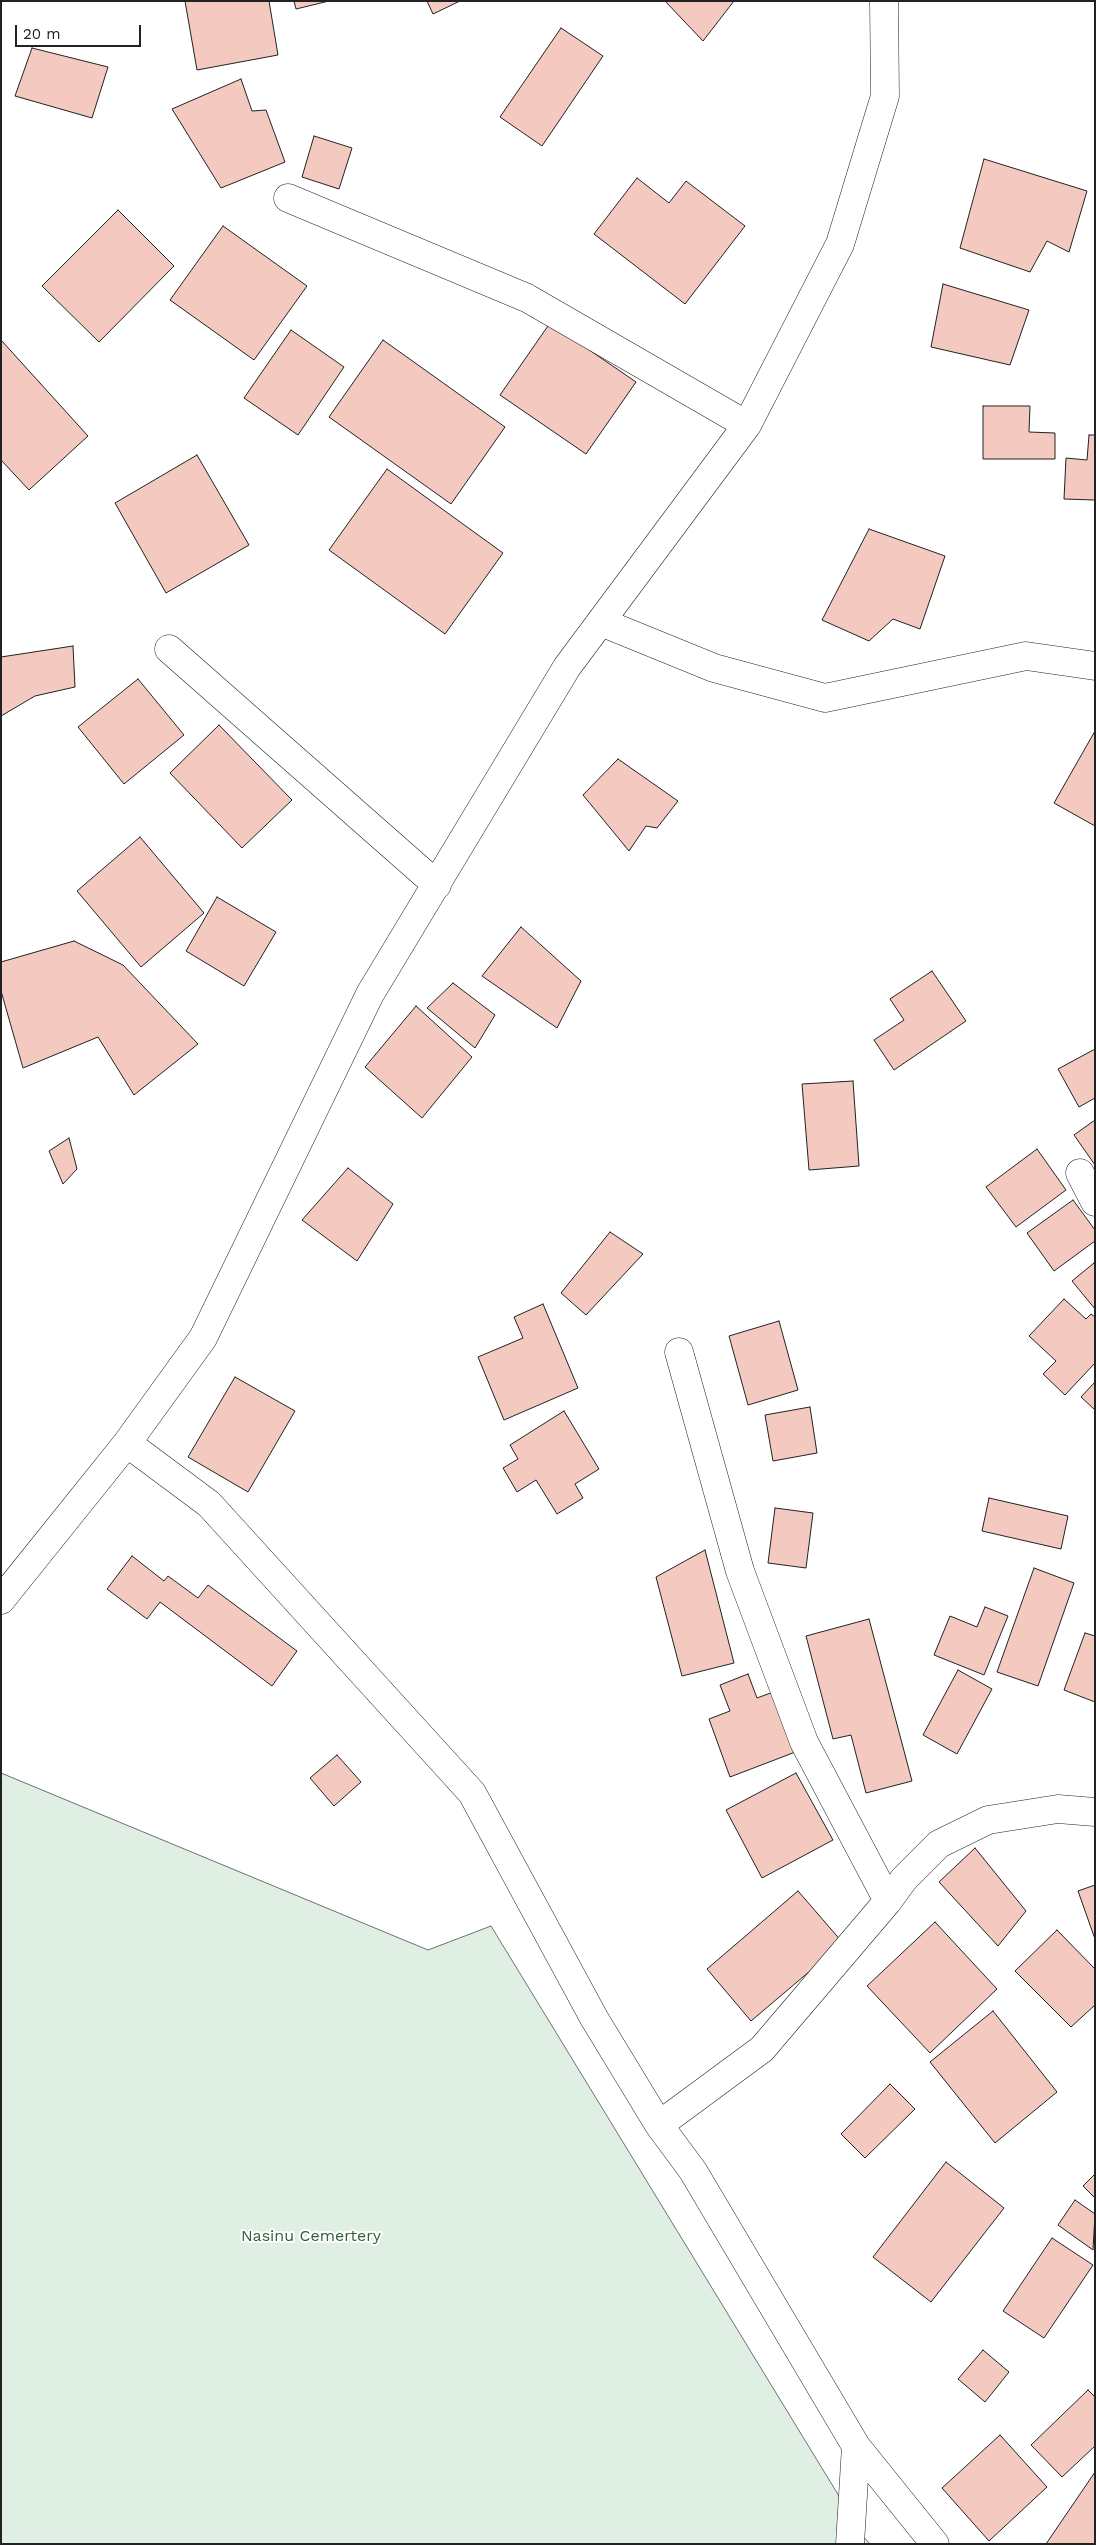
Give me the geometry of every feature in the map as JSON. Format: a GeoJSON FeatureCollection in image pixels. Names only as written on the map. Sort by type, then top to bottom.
{"type":"FeatureCollection","features":[{"type":"Feature","properties":{"kind":"street"},"geometry":{"type":"LineString","coordinates":[[1,1600],[127,1443],[203,1338],[370,994],[567,667],[748,425],[840,244],[885,96],[884,1]]}},
{"type":"Feature","properties":{"kind":"street"},"geometry":{"type":"LineString","coordinates":[[288,198],[527,298],[748,425]]}},
{"type":"Feature","properties":{"kind":"street"},"geometry":{"type":"LineString","coordinates":[[601,622],[714,668],[824,698],[1026,656],[1095,666]]}},
{"type":"Feature","properties":{"kind":"street"},"geometry":{"type":"LineString","coordinates":[[169,649],[436,885]]}},
{"type":"Feature","properties":{"kind":"street"},"geometry":{"type":"LineString","coordinates":[[1080,1173],[1095,1202]]}},
{"type":"Feature","properties":{"kind":"street"},"geometry":{"type":"LineString","coordinates":[[679,1352],[740,1570],[804,1742],[888,1901]]}},
{"type":"Feature","properties":{"kind":"street"},"geometry":{"type":"LineString","coordinates":[[127,1443],[209,1504],[472,1793],[594,2018],[658,2125],[693,2171],[856,2446],[935,2544]]}},
{"type":"Feature","properties":{"kind":"street"},"geometry":{"type":"LineString","coordinates":[[658,2125],[762,2049],[888,1901],[904,1879],[939,1844],[988,1820],[1058,1809],[1095,1812]]}},
{"type":"Feature","properties":{"kind":"street"},"geometry":{"type":"LineString","coordinates":[[850,2544],[856,2446]]}},
{"type":"Feature","properties":{"kind":"green space","name":"Nasinu Cemertery"},"geometry":{"type":"Polygon","coordinates":[[[1,1773],[428,1950],[491,1926],[870,2544],[1,2544],[1,1773]]]}},
{"type":"Feature","properties":{"kind":"building"},"geometry":{"type":"Polygon","coordinates":[[[185,1],[269,1],[278,55],[197,70],[185,1]]]}},
{"type":"Feature","properties":{"kind":"building"},"geometry":{"type":"Polygon","coordinates":[[[294,1],[329,1],[296,9],[294,1]]]}},
{"type":"Feature","properties":{"kind":"building"},"geometry":{"type":"Polygon","coordinates":[[[427,1],[460,1],[433,14],[427,1]]]}},
{"type":"Feature","properties":{"kind":"building"},"geometry":{"type":"Polygon","coordinates":[[[665,1],[734,1],[703,41],[665,1]]]}},
{"type":"Feature","properties":{"kind":"building"},"geometry":{"type":"Polygon","coordinates":[[[561,28],[603,56],[542,146],[500,117],[561,28]]]}},
{"type":"Feature","properties":{"kind":"building"},"geometry":{"type":"Polygon","coordinates":[[[32,48],[108,67],[92,118],[15,96],[32,48]]]}},
{"type":"Feature","properties":{"kind":"building"},"geometry":{"type":"Polygon","coordinates":[[[241,79],[252,111],[266,110],[285,162],[221,188],[172,109],[241,79]]]}},
{"type":"Feature","properties":{"kind":"building"},"geometry":{"type":"Polygon","coordinates":[[[314,136],[352,148],[339,189],[302,177],[314,136]]]}},
{"type":"Feature","properties":{"kind":"building"},"geometry":{"type":"Polygon","coordinates":[[[984,159],[1087,191],[1069,252],[1047,241],[1030,272],[960,248],[984,159]]]}},
{"type":"Feature","properties":{"kind":"building"},"geometry":{"type":"Polygon","coordinates":[[[637,178],[669,203],[686,181],[745,226],[685,304],[594,234],[637,178]]]}},
{"type":"Feature","properties":{"kind":"building"},"geometry":{"type":"Polygon","coordinates":[[[118,210],[174,266],[99,342],[42,286],[118,210]]]}},
{"type":"Feature","properties":{"kind":"building"},"geometry":{"type":"Polygon","coordinates":[[[223,226],[307,286],[254,360],[170,300],[223,226]]]}},
{"type":"Feature","properties":{"kind":"building"},"geometry":{"type":"Polygon","coordinates":[[[943,284],[1029,310],[1010,365],[931,347],[943,284]]]}},
{"type":"Feature","properties":{"kind":"building"},"geometry":{"type":"Polygon","coordinates":[[[550,323],[636,382],[586,454],[500,395],[550,323]]]}},
{"type":"Feature","properties":{"kind":"building"},"geometry":{"type":"Polygon","coordinates":[[[291,330],[344,367],[298,435],[244,398],[291,330]]]}},
{"type":"Feature","properties":{"kind":"building"},"geometry":{"type":"Polygon","coordinates":[[[1,340],[88,436],[29,490],[1,460],[1,340]]]}},
{"type":"Feature","properties":{"kind":"building"},"geometry":{"type":"Polygon","coordinates":[[[383,340],[505,427],[451,504],[329,417],[383,340]]]}},
{"type":"Feature","properties":{"kind":"building"},"geometry":{"type":"Polygon","coordinates":[[[983,406],[1030,406],[1029,432],[1055,433],[1055,459],[983,459],[983,406]]]}},
{"type":"Feature","properties":{"kind":"building"},"geometry":{"type":"Polygon","coordinates":[[[1089,435],[1095,435],[1095,500],[1064,499],[1066,458],[1087,460],[1089,435]]]}},
{"type":"Feature","properties":{"kind":"building"},"geometry":{"type":"Polygon","coordinates":[[[197,455],[249,545],[166,593],[115,503],[197,455]]]}},
{"type":"Feature","properties":{"kind":"building"},"geometry":{"type":"Polygon","coordinates":[[[387,469],[503,553],[445,634],[329,550],[387,469]]]}},
{"type":"Feature","properties":{"kind":"building"},"geometry":{"type":"Polygon","coordinates":[[[869,529],[945,556],[920,629],[893,619],[869,641],[822,620],[869,529]]]}},
{"type":"Feature","properties":{"kind":"building"},"geometry":{"type":"Polygon","coordinates":[[[73,646],[75,687],[35,696],[1,716],[1,657],[73,646]]]}},
{"type":"Feature","properties":{"kind":"building"},"geometry":{"type":"Polygon","coordinates":[[[138,679],[184,735],[124,784],[78,727],[138,679]]]}},
{"type":"Feature","properties":{"kind":"building"},"geometry":{"type":"Polygon","coordinates":[[[219,725],[292,800],[242,848],[170,773],[219,725]]]}},
{"type":"Feature","properties":{"kind":"building"},"geometry":{"type":"Polygon","coordinates":[[[1095,731],[1095,826],[1054,803],[1095,731]]]}},
{"type":"Feature","properties":{"kind":"building"},"geometry":{"type":"Polygon","coordinates":[[[618,759],[678,801],[657,828],[646,826],[629,851],[583,795],[618,759]]]}},
{"type":"Feature","properties":{"kind":"building"},"geometry":{"type":"Polygon","coordinates":[[[140,837],[204,913],[141,967],[77,891],[140,837]]]}},
{"type":"Feature","properties":{"kind":"building"},"geometry":{"type":"Polygon","coordinates":[[[217,897],[276,932],[244,986],[186,951],[217,897]]]}},
{"type":"Feature","properties":{"kind":"building"},"geometry":{"type":"Polygon","coordinates":[[[521,927],[581,981],[557,1028],[482,976],[521,927]]]}},
{"type":"Feature","properties":{"kind":"building"},"geometry":{"type":"Polygon","coordinates":[[[74,941],[123,965],[198,1044],[134,1095],[98,1037],[23,1068],[1,991],[1,962],[74,941]]]}},
{"type":"Feature","properties":{"kind":"building"},"geometry":{"type":"Polygon","coordinates":[[[932,971],[966,1021],[894,1070],[874,1040],[904,1020],[890,999],[932,971]]]}},
{"type":"Feature","properties":{"kind":"building"},"geometry":{"type":"Polygon","coordinates":[[[453,983],[495,1015],[475,1048],[427,1008],[453,983]]]}},
{"type":"Feature","properties":{"kind":"building"},"geometry":{"type":"Polygon","coordinates":[[[416,1006],[472,1057],[422,1118],[365,1067],[416,1006]]]}},
{"type":"Feature","properties":{"kind":"building"},"geometry":{"type":"Polygon","coordinates":[[[1095,1049],[1095,1098],[1079,1107],[1058,1069],[1095,1049]]]}},
{"type":"Feature","properties":{"kind":"building"},"geometry":{"type":"Polygon","coordinates":[[[853,1081],[859,1166],[809,1170],[802,1084],[853,1081]]]}},
{"type":"Feature","properties":{"kind":"building"},"geometry":{"type":"Polygon","coordinates":[[[1095,1120],[1095,1165],[1074,1135],[1095,1120]]]}},
{"type":"Feature","properties":{"kind":"building"},"geometry":{"type":"Polygon","coordinates":[[[69,1138],[77,1169],[63,1184],[49,1151],[69,1138]]]}},
{"type":"Feature","properties":{"kind":"building"},"geometry":{"type":"Polygon","coordinates":[[[1037,1149],[1066,1190],[1016,1227],[986,1187],[1037,1149]]]}},
{"type":"Feature","properties":{"kind":"building"},"geometry":{"type":"Polygon","coordinates":[[[348,1168],[393,1204],[357,1261],[302,1220],[348,1168]]]}},
{"type":"Feature","properties":{"kind":"building"},"geometry":{"type":"Polygon","coordinates":[[[1073,1200],[1095,1230],[1095,1241],[1054,1271],[1027,1233],[1073,1200]]]}},
{"type":"Feature","properties":{"kind":"building"},"geometry":{"type":"Polygon","coordinates":[[[610,1232],[643,1254],[586,1315],[561,1293],[610,1232]]]}},
{"type":"Feature","properties":{"kind":"building"},"geometry":{"type":"Polygon","coordinates":[[[1095,1264],[1095,1309],[1072,1281],[1095,1264]]]}},
{"type":"Feature","properties":{"kind":"building"},"geometry":{"type":"Polygon","coordinates":[[[1064,1299],[1086,1319],[1091,1314],[1095,1317],[1095,1363],[1065,1395],[1043,1374],[1056,1361],[1029,1336],[1064,1299]]]}},
{"type":"Feature","properties":{"kind":"building"},"geometry":{"type":"Polygon","coordinates":[[[543,1304],[578,1388],[504,1420],[478,1357],[523,1338],[514,1317],[543,1304]]]}},
{"type":"Feature","properties":{"kind":"building"},"geometry":{"type":"Polygon","coordinates":[[[779,1321],[798,1390],[748,1405],[729,1336],[779,1321]]]}},
{"type":"Feature","properties":{"kind":"building"},"geometry":{"type":"Polygon","coordinates":[[[235,1377],[295,1411],[248,1492],[188,1457],[235,1377]]]}},
{"type":"Feature","properties":{"kind":"building"},"geometry":{"type":"Polygon","coordinates":[[[1095,1382],[1095,1410],[1081,1397],[1095,1382]]]}},
{"type":"Feature","properties":{"kind":"building"},"geometry":{"type":"Polygon","coordinates":[[[810,1407],[817,1453],[773,1461],[765,1415],[810,1407]]]}},
{"type":"Feature","properties":{"kind":"building"},"geometry":{"type":"Polygon","coordinates":[[[564,1411],[599,1469],[575,1484],[583,1498],[557,1514],[536,1480],[517,1492],[503,1468],[518,1459],[510,1445],[564,1411]]]}},
{"type":"Feature","properties":{"kind":"building"},"geometry":{"type":"Polygon","coordinates":[[[989,1498],[1068,1516],[1061,1549],[982,1531],[989,1498]]]}},
{"type":"Feature","properties":{"kind":"building"},"geometry":{"type":"Polygon","coordinates":[[[775,1508],[813,1513],[806,1568],[768,1563],[775,1508]]]}},
{"type":"Feature","properties":{"kind":"building"},"geometry":{"type":"Polygon","coordinates":[[[705,1550],[734,1663],[682,1676],[656,1577],[705,1550]]]}},
{"type":"Feature","properties":{"kind":"building"},"geometry":{"type":"Polygon","coordinates":[[[132,1556],[164,1581],[168,1576],[198,1598],[208,1585],[297,1651],[272,1686],[160,1602],[147,1619],[107,1589],[132,1556]]]}},
{"type":"Feature","properties":{"kind":"building"},"geometry":{"type":"Polygon","coordinates":[[[1034,1568],[1074,1583],[1038,1686],[997,1672],[1034,1568]]]}},
{"type":"Feature","properties":{"kind":"building"},"geometry":{"type":"Polygon","coordinates":[[[985,1607],[1008,1616],[984,1675],[934,1655],[950,1616],[977,1627],[985,1607]]]}},
{"type":"Feature","properties":{"kind":"building"},"geometry":{"type":"Polygon","coordinates":[[[869,1619],[912,1781],[866,1793],[851,1735],[833,1739],[806,1636],[869,1619]]]}},
{"type":"Feature","properties":{"kind":"building"},"geometry":{"type":"Polygon","coordinates":[[[1085,1633],[1095,1636],[1095,1702],[1064,1690],[1085,1633]]]}},
{"type":"Feature","properties":{"kind":"building"},"geometry":{"type":"Polygon","coordinates":[[[958,1670],[992,1689],[957,1754],[923,1735],[958,1670]]]}},
{"type":"Feature","properties":{"kind":"building"},"geometry":{"type":"Polygon","coordinates":[[[748,1674],[757,1698],[776,1691],[798,1751],[730,1777],[709,1719],[730,1711],[720,1685],[748,1674]]]}},
{"type":"Feature","properties":{"kind":"building"},"geometry":{"type":"Polygon","coordinates":[[[337,1755],[361,1782],[334,1806],[310,1778],[337,1755]]]}},
{"type":"Feature","properties":{"kind":"building"},"geometry":{"type":"Polygon","coordinates":[[[796,1773],[833,1840],[762,1878],[726,1810],[796,1773]]]}},
{"type":"Feature","properties":{"kind":"building"},"geometry":{"type":"Polygon","coordinates":[[[975,1848],[1026,1911],[998,1946],[939,1882],[975,1848]]]}},
{"type":"Feature","properties":{"kind":"building"},"geometry":{"type":"Polygon","coordinates":[[[1095,1885],[1095,1939],[1078,1891],[1095,1885]]]}},
{"type":"Feature","properties":{"kind":"building"},"geometry":{"type":"Polygon","coordinates":[[[798,1891],[843,1943],[751,2021],[707,1969],[798,1891]]]}},
{"type":"Feature","properties":{"kind":"building"},"geometry":{"type":"Polygon","coordinates":[[[935,1922],[997,1989],[930,2053],[867,1986],[935,1922]]]}},
{"type":"Feature","properties":{"kind":"building"},"geometry":{"type":"Polygon","coordinates":[[[1057,1930],[1095,1969],[1095,2005],[1071,2027],[1015,1971],[1057,1930]]]}},
{"type":"Feature","properties":{"kind":"building"},"geometry":{"type":"Polygon","coordinates":[[[993,2011],[1057,2092],[995,2143],[930,2062],[993,2011]]]}},
{"type":"Feature","properties":{"kind":"building"},"geometry":{"type":"Polygon","coordinates":[[[890,2084],[915,2109],[865,2158],[841,2134],[890,2084]]]}},
{"type":"Feature","properties":{"kind":"building"},"geometry":{"type":"Polygon","coordinates":[[[946,2162],[1004,2208],[931,2302],[873,2257],[946,2162]]]}},
{"type":"Feature","properties":{"kind":"building"},"geometry":{"type":"Polygon","coordinates":[[[1095,2174],[1095,2198],[1083,2186],[1095,2174]]]}},
{"type":"Feature","properties":{"kind":"building"},"geometry":{"type":"Polygon","coordinates":[[[1075,2200],[1095,2214],[1093,2250],[1058,2225],[1075,2200]]]}},
{"type":"Feature","properties":{"kind":"building"},"geometry":{"type":"Polygon","coordinates":[[[1052,2238],[1093,2265],[1044,2338],[1003,2311],[1052,2238]]]}},
{"type":"Feature","properties":{"kind":"building"},"geometry":{"type":"Polygon","coordinates":[[[983,2350],[1009,2372],[985,2402],[958,2379],[983,2350]]]}},
{"type":"Feature","properties":{"kind":"building"},"geometry":{"type":"Polygon","coordinates":[[[1088,2390],[1095,2397],[1095,2446],[1062,2477],[1031,2445],[1088,2390]]]}},
{"type":"Feature","properties":{"kind":"building"},"geometry":{"type":"Polygon","coordinates":[[[1000,2435],[1047,2487],[989,2541],[942,2488],[1000,2435]]]}},
{"type":"Feature","properties":{"kind":"building"},"geometry":{"type":"Polygon","coordinates":[[[1095,2472],[1095,2544],[1046,2544],[1095,2472]]]}}]}
